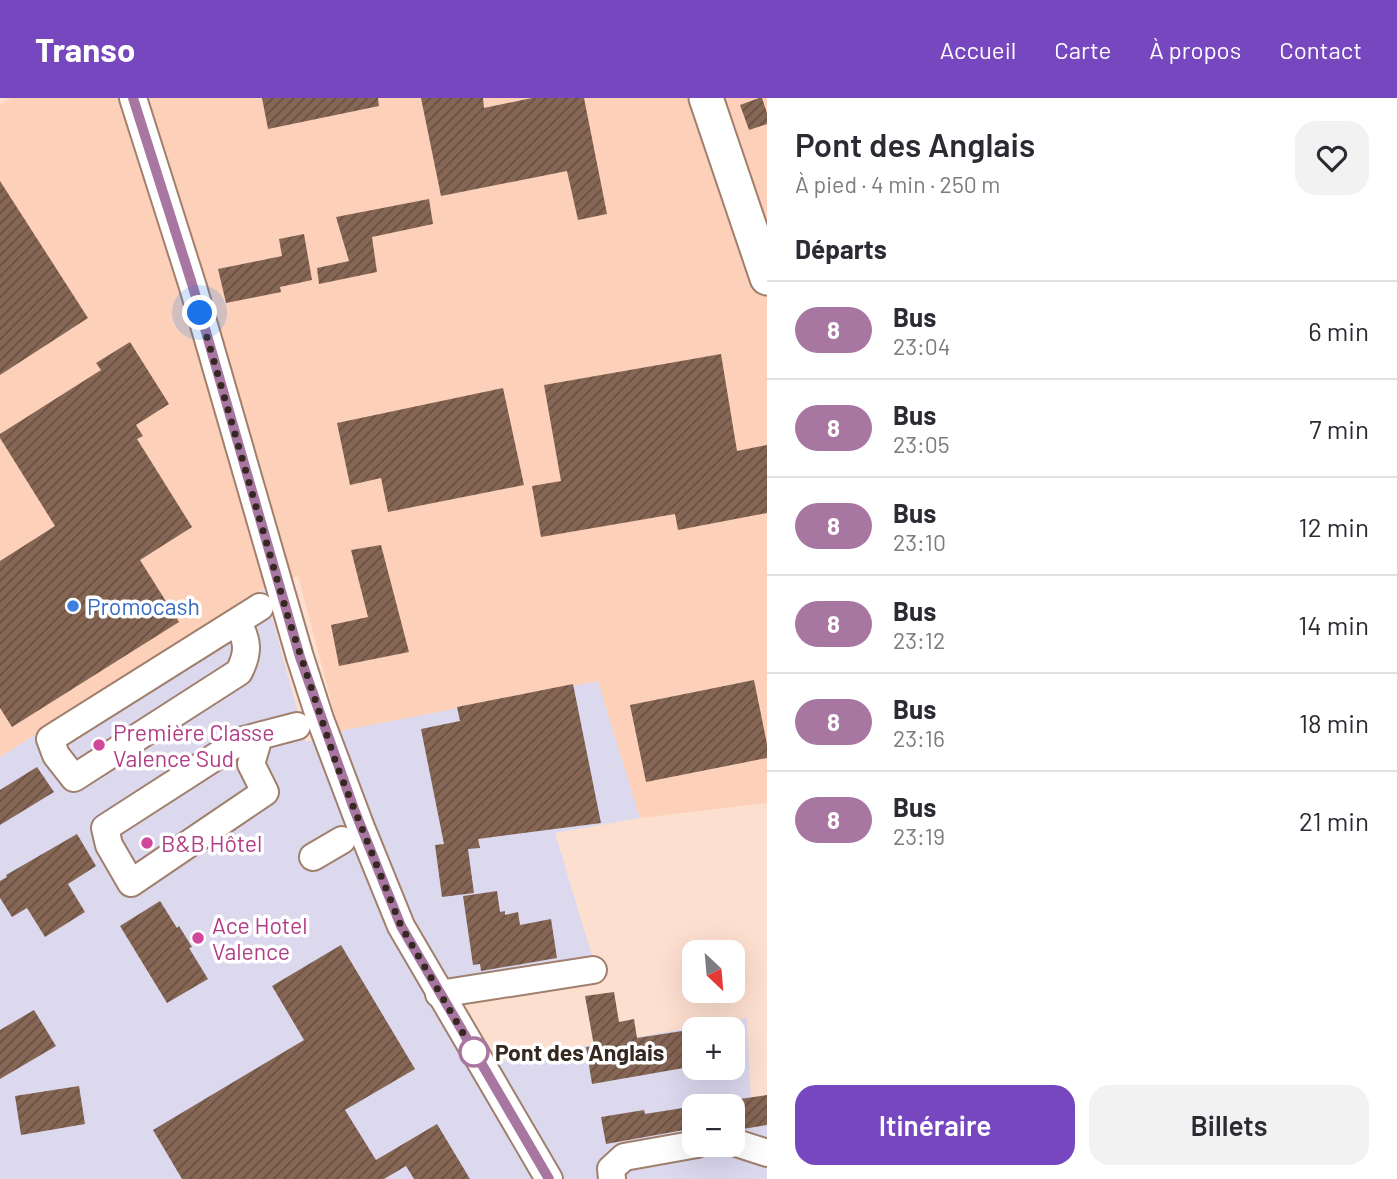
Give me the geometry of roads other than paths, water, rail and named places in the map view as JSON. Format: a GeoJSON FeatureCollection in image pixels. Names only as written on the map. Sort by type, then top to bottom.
{"type":"FeatureCollection","features":[{"type":"Feature","properties":{"kind":"main road"},"geometry":{"type":"LineString","coordinates":[[706,98],[767,278]]}},
{"type":"Feature","properties":{"kind":"street"},"geometry":{"type":"LineString","coordinates":[[132,98],[193,287],[320,719],[396,915],[439,994],[549,1179]]}},
{"type":"Feature","properties":{"kind":"street"},"geometry":{"type":"LineString","coordinates":[[238,622],[246,638],[246,658],[239,672],[74,778],[56,755],[50,739],[260,607]]}},
{"type":"Feature","properties":{"kind":"street"},"geometry":{"type":"LineString","coordinates":[[259,737],[251,764],[265,792],[131,883],[109,845],[105,828],[240,741],[297,726]]}},
{"type":"Feature","properties":{"kind":"street"},"geometry":{"type":"LineString","coordinates":[[313,857],[342,840]]}},
{"type":"Feature","properties":{"kind":"street"},"geometry":{"type":"LineString","coordinates":[[439,994],[593,970]]}},
{"type":"Feature","properties":{"kind":"street"},"geometry":{"type":"LineString","coordinates":[[745,1146],[767,1153]]}},
{"type":"Feature","properties":{"kind":"street"},"geometry":{"type":"LineString","coordinates":[[612,1179],[611,1169],[624,1157],[682,1147]]}},
{"type":"Feature","properties":{"kind":"place","name":"Promocash"},"geometry":{"type":"Point","coordinates":[73,606]}},
{"type":"Feature","properties":{"kind":"place","name":"Première Classe Valence Sud"},"geometry":{"type":"Point","coordinates":[99,745]}},
{"type":"Feature","properties":{"kind":"place","name":"B&B Hôtel"},"geometry":{"type":"Point","coordinates":[147,843]}},
{"type":"Feature","properties":{"kind":"place","name":"Ace Hotel Valence"},"geometry":{"type":"Point","coordinates":[198,938]}},
{"type":"Feature","properties":{"kind":"place","name":"Pont des Anglais"},"geometry":{"type":"Point","coordinates":[474,1052]}}]}
